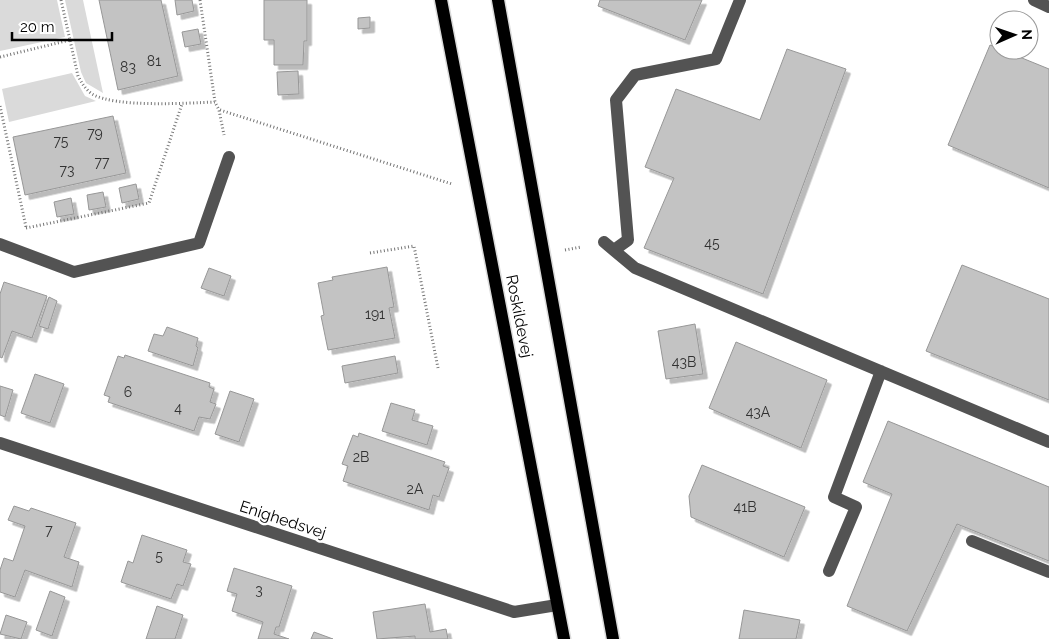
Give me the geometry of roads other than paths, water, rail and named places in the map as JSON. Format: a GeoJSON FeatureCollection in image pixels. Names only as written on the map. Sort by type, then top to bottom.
{"type":"FeatureCollection","features":[{"type":"Feature","properties":{"kind":"main road","name":"Roskildevej"},"geometry":{"type":"LineString","coordinates":[[441,0],[480,193],[564,639]]}},
{"type":"Feature","properties":{"kind":"main road","name":"Roskildevej"},"geometry":{"type":"LineString","coordinates":[[498,0],[542,254],[613,639]]}},
{"type":"Feature","properties":{"kind":"street"},"geometry":{"type":"LineString","coordinates":[[740,0],[716,59],[635,75],[616,100],[628,240],[609,246],[635,268],[1049,442]]}},
{"type":"Feature","properties":{"kind":"street"},"geometry":{"type":"LineString","coordinates":[[1034,0],[1049,7]]}},
{"type":"Feature","properties":{"kind":"street"},"geometry":{"type":"LineString","coordinates":[[0,244],[74,272],[199,243],[229,157]]}},
{"type":"Feature","properties":{"kind":"street"},"geometry":{"type":"LineString","coordinates":[[829,570],[856,507],[834,497],[881,371]]}},
{"type":"Feature","properties":{"kind":"street","name":"Enighedsvej"},"geometry":{"type":"LineString","coordinates":[[0,443],[514,612],[557,605]]}},
{"type":"Feature","properties":{"kind":"street"},"geometry":{"type":"LineString","coordinates":[[972,540],[1049,572]]}}]}
